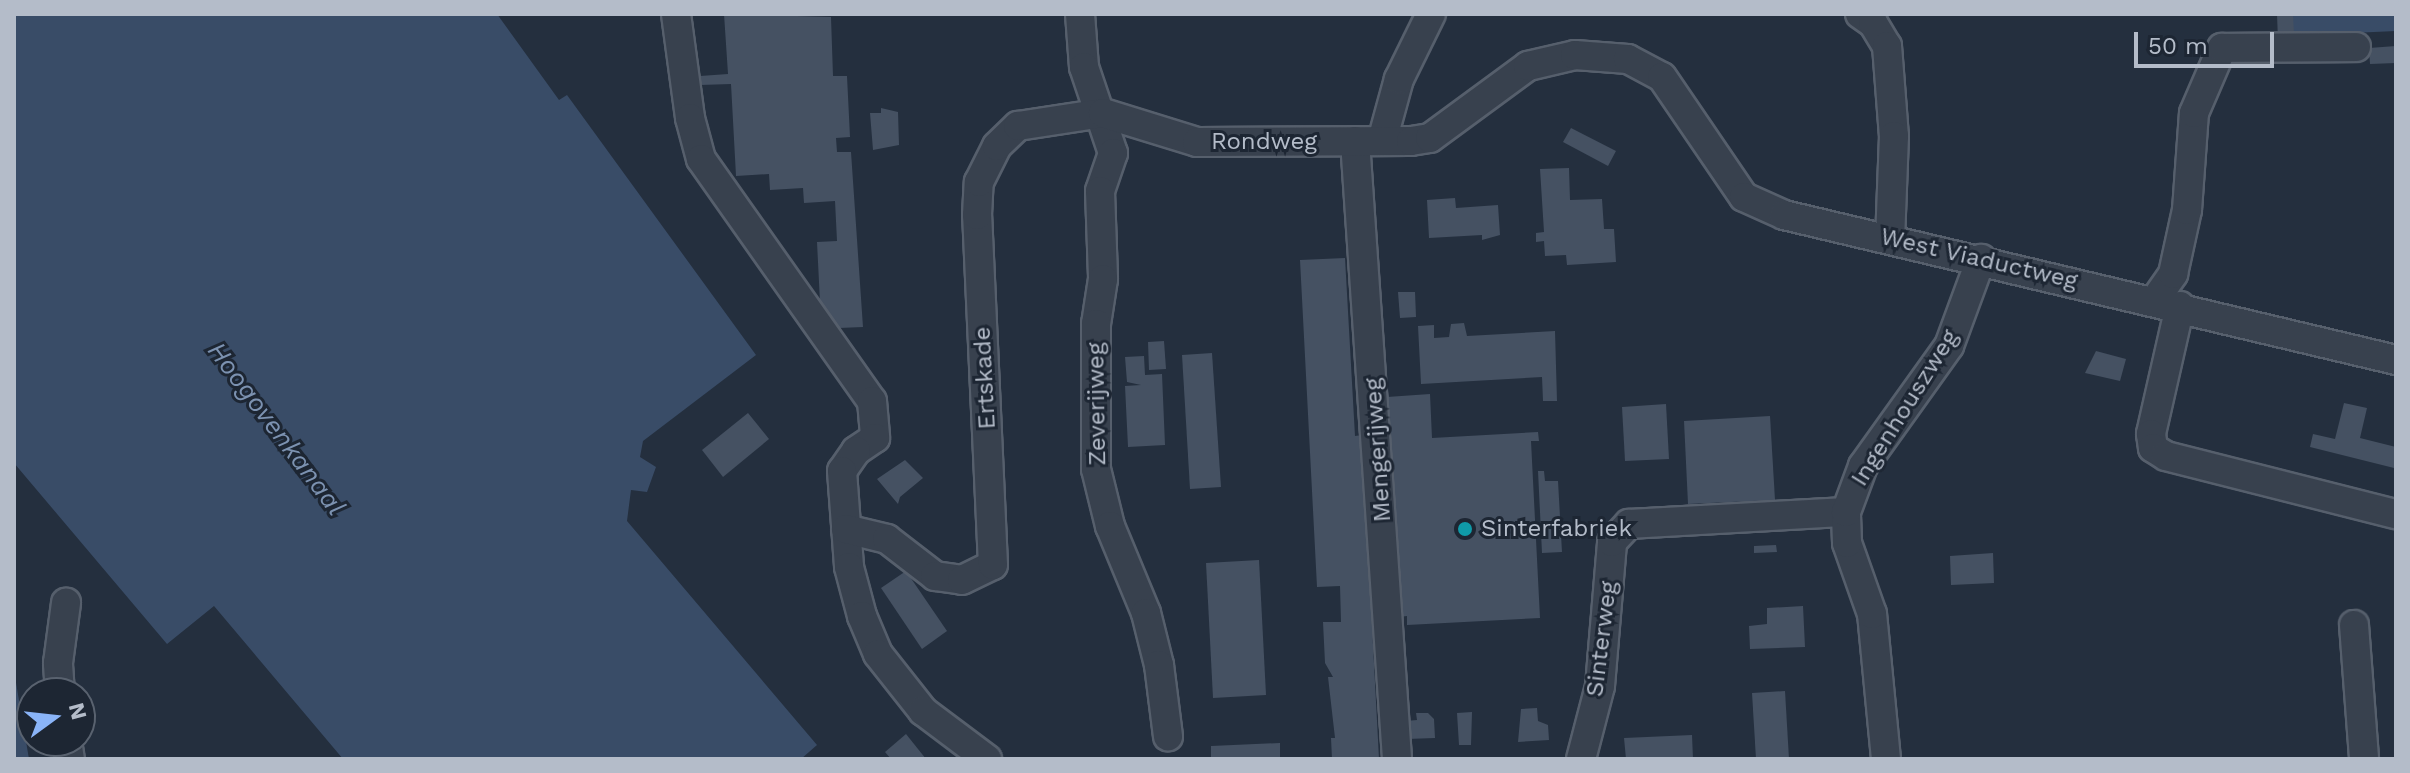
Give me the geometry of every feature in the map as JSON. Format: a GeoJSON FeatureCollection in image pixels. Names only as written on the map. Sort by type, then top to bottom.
{"type":"FeatureCollection","features":[{"type":"Feature","properties":{"kind":"street"},"geometry":{"type":"LineString","coordinates":[[676,14],[690,118],[701,159],[872,401],[875,438],[856,451],[842,471],[849,567],[878,654],[923,711],[987,759]]}},
{"type":"Feature","properties":{"kind":"street","name":"Zeverijweg"},"geometry":{"type":"LineString","coordinates":[[1080,14],[1084,67],[1103,113],[1113,153],[1100,191],[1103,279],[1096,324],[1096,469],[1110,526],[1149,626],[1168,736]]}},
{"type":"Feature","properties":{"kind":"street"},"geometry":{"type":"LineString","coordinates":[[1368,141],[1431,14]]}},
{"type":"Feature","properties":{"kind":"street"},"geometry":{"type":"LineString","coordinates":[[1860,14],[1873,23],[1887,46],[1894,136],[1890,238]]}},
{"type":"Feature","properties":{"kind":"street"},"geometry":{"type":"LineString","coordinates":[[2356,47],[2222,48],[2194,113],[2187,210],[2168,303],[2151,434],[2153,448],[2166,456],[2396,514]]}},
{"type":"Feature","properties":{"kind":"street","name":"Rondweg"},"geometry":{"type":"LineString","coordinates":[[1103,113],[1197,142],[1430,138],[1528,66],[1575,55],[1628,59]]}},
{"type":"Feature","properties":{"kind":"street","name":"West Viaductweg"},"geometry":{"type":"LineString","coordinates":[[1628,59],[1662,77],[1744,197],[1784,215],[2168,303],[2396,360]]}},
{"type":"Feature","properties":{"kind":"street","name":"Ertskade"},"geometry":{"type":"LineString","coordinates":[[846,529],[887,539],[935,576],[962,580],[993,565],[979,182],[997,146],[1018,126],[1103,113]]}},
{"type":"Feature","properties":{"kind":"street","name":"Mengerijweg"},"geometry":{"type":"LineString","coordinates":[[1368,141],[1397,759]]}},
{"type":"Feature","properties":{"kind":"street","name":"Ingenhouszweg"},"geometry":{"type":"LineString","coordinates":[[1886,759],[1872,614],[1847,543],[1846,512],[1863,466],[1949,346],[1981,259]]}},
{"type":"Feature","properties":{"kind":"street","name":"Ingenhouszweg"},"geometry":{"type":"LineString","coordinates":[[1629,524],[1846,512]]}},
{"type":"Feature","properties":{"kind":"street","name":"Sinterweg"},"geometry":{"type":"LineString","coordinates":[[1581,759],[1600,686],[1612,542],[1629,524]]}},
{"type":"Feature","properties":{"kind":"street"},"geometry":{"type":"LineString","coordinates":[[61,677],[66,603]]}},
{"type":"Feature","properties":{"kind":"street"},"geometry":{"type":"LineString","coordinates":[[2354,625],[2364,759]]}},
{"type":"Feature","properties":{"kind":"water","name":"Hoogovenkanaal"},"geometry":{"type":"Polygon","coordinates":[[[14,14],[497,14],[559,100],[567,95],[756,355],[643,441],[640,457],[656,467],[647,492],[631,490],[627,521],[817,745],[801,759],[343,759],[214,606],[167,644],[14,463],[14,14]]]}},
{"type":"Feature","properties":{"kind":"water"},"geometry":{"type":"Polygon","coordinates":[[[2286,14],[2396,14],[2396,31],[2287,36],[2286,14]]]}},
{"type":"Feature","properties":{"kind":"water"},"geometry":{"type":"Polygon","coordinates":[[[14,671],[16,757],[29,759],[14,759],[14,671]]]}},
{"type":"Feature","properties":{"kind":"building"},"geometry":{"type":"Polygon","coordinates":[[[724,14],[831,17],[833,76],[847,76],[850,137],[836,138],[837,152],[851,152],[863,327],[839,328],[820,302],[817,242],[837,241],[835,201],[804,203],[803,188],[770,190],[769,174],[736,176],[731,84],[700,85],[700,76],[728,74],[724,14]]]}},
{"type":"Feature","properties":{"kind":"building"},"geometry":{"type":"Polygon","coordinates":[[[2277,14],[2293,14],[2294,34],[2278,41],[2277,14]]]}},
{"type":"Feature","properties":{"kind":"building"},"geometry":{"type":"Polygon","coordinates":[[[2396,46],[2396,63],[2370,64],[2369,48],[2396,46]]]}},
{"type":"Feature","properties":{"kind":"building"},"geometry":{"type":"Polygon","coordinates":[[[881,108],[898,112],[899,145],[873,150],[870,113],[881,113],[881,108]]]}},
{"type":"Feature","properties":{"kind":"building"},"geometry":{"type":"Polygon","coordinates":[[[1571,128],[1616,151],[1608,166],[1563,142],[1571,128]]]}},
{"type":"Feature","properties":{"kind":"building"},"geometry":{"type":"Polygon","coordinates":[[[1569,168],[1570,200],[1602,199],[1604,229],[1614,229],[1616,262],[1567,265],[1566,255],[1545,256],[1544,241],[1536,242],[1536,233],[1544,232],[1540,169],[1569,168]]]}},
{"type":"Feature","properties":{"kind":"building"},"geometry":{"type":"Polygon","coordinates":[[[1455,198],[1456,208],[1498,205],[1500,235],[1482,240],[1482,235],[1429,238],[1427,200],[1455,198]]]}},
{"type":"Feature","properties":{"kind":"building"},"geometry":{"type":"Polygon","coordinates":[[[1345,258],[1355,436],[1362,435],[1379,759],[1332,759],[1331,738],[1335,738],[1328,677],[1333,677],[1325,663],[1323,622],[1341,622],[1340,586],[1317,587],[1300,260],[1345,258]]]}},
{"type":"Feature","properties":{"kind":"building"},"geometry":{"type":"Polygon","coordinates":[[[1398,292],[1415,292],[1416,317],[1400,318],[1398,292]]]}},
{"type":"Feature","properties":{"kind":"building"},"geometry":{"type":"Polygon","coordinates":[[[1464,323],[1467,336],[1555,331],[1557,401],[1543,401],[1542,377],[1421,384],[1418,326],[1434,325],[1434,338],[1449,337],[1451,324],[1464,323]]]}},
{"type":"Feature","properties":{"kind":"building"},"geometry":{"type":"Polygon","coordinates":[[[1164,341],[1166,369],[1149,370],[1148,342],[1164,341]]]}},
{"type":"Feature","properties":{"kind":"building"},"geometry":{"type":"Polygon","coordinates":[[[2096,351],[2126,359],[2120,381],[2085,373],[2096,351]]]}},
{"type":"Feature","properties":{"kind":"building"},"geometry":{"type":"Polygon","coordinates":[[[1212,353],[1221,487],[1190,489],[1182,355],[1212,353]]]}},
{"type":"Feature","properties":{"kind":"building"},"geometry":{"type":"Polygon","coordinates":[[[1144,356],[1145,375],[1162,374],[1165,445],[1128,447],[1125,386],[1141,385],[1127,382],[1125,357],[1144,356]]]}},
{"type":"Feature","properties":{"kind":"building","name":"Sinterfabriek"},"geometry":{"type":"Polygon","coordinates":[[[1430,394],[1432,438],[1538,432],[1539,441],[1531,441],[1540,618],[1407,625],[1407,616],[1399,617],[1387,397],[1430,394]]]}},
{"type":"Feature","properties":{"kind":"building"},"geometry":{"type":"Polygon","coordinates":[[[2344,403],[2367,408],[2360,438],[2396,447],[2394,468],[2310,447],[2313,434],[2335,439],[2344,403]]]}},
{"type":"Feature","properties":{"kind":"building"},"geometry":{"type":"Polygon","coordinates":[[[1666,404],[1669,459],[1625,461],[1622,407],[1666,404]]]}},
{"type":"Feature","properties":{"kind":"building"},"geometry":{"type":"Polygon","coordinates":[[[748,413],[769,439],[723,477],[702,450],[748,413]]]}},
{"type":"Feature","properties":{"kind":"building"},"geometry":{"type":"Polygon","coordinates":[[[1770,416],[1775,500],[1688,504],[1684,421],[1770,416]]]}},
{"type":"Feature","properties":{"kind":"building"},"geometry":{"type":"Polygon","coordinates":[[[905,460],[923,478],[900,497],[898,504],[877,479],[905,460]]]}},
{"type":"Feature","properties":{"kind":"building"},"geometry":{"type":"Polygon","coordinates":[[[1538,471],[1544,471],[1545,481],[1558,481],[1562,552],[1542,553],[1538,471]]]}},
{"type":"Feature","properties":{"kind":"building"},"geometry":{"type":"Polygon","coordinates":[[[1776,545],[1777,552],[1754,553],[1754,546],[1776,545]]]}},
{"type":"Feature","properties":{"kind":"building"},"geometry":{"type":"Polygon","coordinates":[[[1993,553],[1994,583],[1951,585],[1950,556],[1993,553]]]}},
{"type":"Feature","properties":{"kind":"building"},"geometry":{"type":"Polygon","coordinates":[[[1259,560],[1266,695],[1213,698],[1206,563],[1259,560]]]}},
{"type":"Feature","properties":{"kind":"building"},"geometry":{"type":"Polygon","coordinates":[[[906,571],[947,631],[922,649],[881,588],[906,571]]]}},
{"type":"Feature","properties":{"kind":"building"},"geometry":{"type":"Polygon","coordinates":[[[1803,606],[1805,647],[1750,649],[1749,626],[1767,624],[1767,608],[1803,606]]]}},
{"type":"Feature","properties":{"kind":"building"},"geometry":{"type":"Polygon","coordinates":[[[1785,691],[1789,759],[1756,759],[1752,693],[1785,691]]]}},
{"type":"Feature","properties":{"kind":"building"},"geometry":{"type":"Polygon","coordinates":[[[1537,708],[1538,721],[1548,725],[1549,740],[1518,742],[1521,709],[1537,708]]]}},
{"type":"Feature","properties":{"kind":"building"},"geometry":{"type":"Polygon","coordinates":[[[1472,712],[1471,745],[1459,745],[1457,713],[1472,712]]]}},
{"type":"Feature","properties":{"kind":"building"},"geometry":{"type":"Polygon","coordinates":[[[1416,713],[1428,713],[1434,719],[1435,738],[1407,739],[1406,721],[1417,720],[1416,713]]]}},
{"type":"Feature","properties":{"kind":"building"},"geometry":{"type":"Polygon","coordinates":[[[906,734],[926,759],[891,759],[885,752],[906,734]]]}},
{"type":"Feature","properties":{"kind":"building"},"geometry":{"type":"Polygon","coordinates":[[[1692,735],[1693,759],[1626,759],[1624,738],[1692,735]]]}},
{"type":"Feature","properties":{"kind":"building"},"geometry":{"type":"Polygon","coordinates":[[[1280,743],[1280,759],[1211,759],[1211,746],[1280,743]]]}},
{"type":"Feature","properties":{"kind":"place","name":"Sinterfabriek"},"geometry":{"type":"Point","coordinates":[1465,529]}}]}
